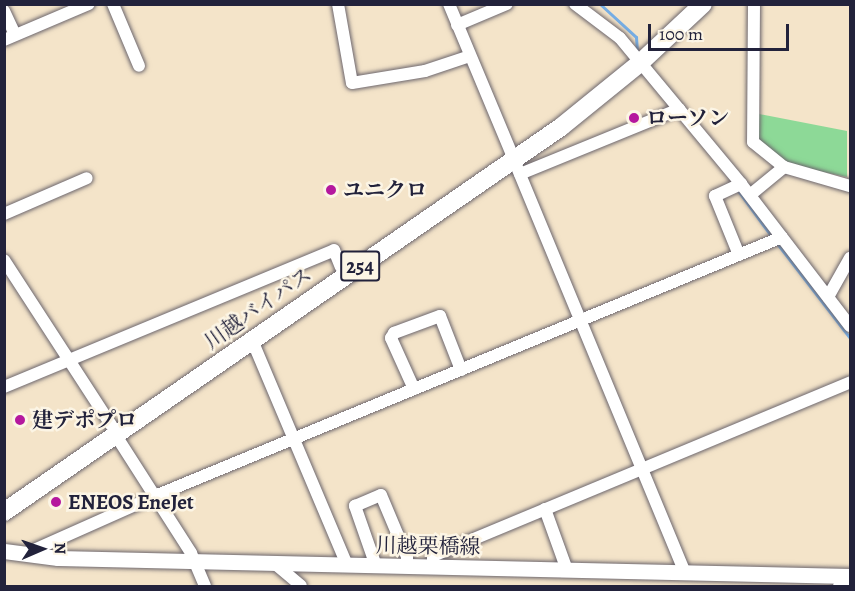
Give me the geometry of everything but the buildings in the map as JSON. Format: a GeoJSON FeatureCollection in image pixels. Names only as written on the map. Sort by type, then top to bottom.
{"type":"FeatureCollection","features":[{"type":"Feature","properties":{"kind":"highway","name":"川越バイパス"},"geometry":{"type":"LineString","coordinates":[[638,60],[689,4]]}},
{"type":"Feature","properties":{"kind":"highway","name":"川越バイパス"},"geometry":{"type":"LineString","coordinates":[[4,497],[252,340],[515,162],[703,4]]}},
{"type":"Feature","properties":{"kind":"highway","name":"川越バイパス"},"geometry":{"type":"LineString","coordinates":[[4,512],[113,430],[341,267],[515,162]]}},
{"type":"Feature","properties":{"kind":"main road","name":"川越栗橋線"},"geometry":{"type":"LineString","coordinates":[[4,550],[24,555],[194,561],[850,576]]}},
{"type":"Feature","properties":{"kind":"street"},"geometry":{"type":"LineString","coordinates":[[4,11],[10,38],[89,4]]}},
{"type":"Feature","properties":{"kind":"street"},"geometry":{"type":"LineString","coordinates":[[113,4],[139,66]]}},
{"type":"Feature","properties":{"kind":"street"},"geometry":{"type":"LineString","coordinates":[[338,4],[352,83],[426,71],[470,56]]}},
{"type":"Feature","properties":{"kind":"street"},"geometry":{"type":"LineString","coordinates":[[449,4],[685,573]]}},
{"type":"Feature","properties":{"kind":"street"},"geometry":{"type":"LineString","coordinates":[[457,25],[507,4]]}},
{"type":"Feature","properties":{"kind":"street"},"geometry":{"type":"LineString","coordinates":[[754,4],[753,142],[784,167],[850,186],[850,170]]}},
{"type":"Feature","properties":{"kind":"street"},"geometry":{"type":"LineString","coordinates":[[580,5],[608,27],[638,60],[750,195],[850,326]]}},
{"type":"Feature","properties":{"kind":"street"},"geometry":{"type":"LineString","coordinates":[[515,162],[679,109]]}},
{"type":"Feature","properties":{"kind":"street"},"geometry":{"type":"LineString","coordinates":[[750,195],[784,167]]}},
{"type":"Feature","properties":{"kind":"street"},"geometry":{"type":"LineString","coordinates":[[4,214],[87,178]]}},
{"type":"Feature","properties":{"kind":"street"},"geometry":{"type":"LineString","coordinates":[[739,255],[715,196],[741,184]]}},
{"type":"Feature","properties":{"kind":"street"},"geometry":{"type":"LineString","coordinates":[[24,555],[155,496],[782,237]]}},
{"type":"Feature","properties":{"kind":"street"},"geometry":{"type":"LineString","coordinates":[[4,387],[334,250],[341,267]]}},
{"type":"Feature","properties":{"kind":"street"},"geometry":{"type":"LineString","coordinates":[[828,297],[850,258]]}},
{"type":"Feature","properties":{"kind":"street"},"geometry":{"type":"LineString","coordinates":[[4,260],[155,496],[194,561],[205,586]]}},
{"type":"Feature","properties":{"kind":"street"},"geometry":{"type":"LineString","coordinates":[[414,389],[392,338],[394,333],[440,316],[461,370]]}},
{"type":"Feature","properties":{"kind":"street"},"geometry":{"type":"LineString","coordinates":[[252,340],[347,565]]}},
{"type":"Feature","properties":{"kind":"street"},"geometry":{"type":"LineString","coordinates":[[433,567],[433,556],[850,382]]}},
{"type":"Feature","properties":{"kind":"street"},"geometry":{"type":"LineString","coordinates":[[376,566],[355,506],[381,495],[407,557],[407,566]]}},
{"type":"Feature","properties":{"kind":"street"},"geometry":{"type":"LineString","coordinates":[[545,509],[567,570]]}},
{"type":"Feature","properties":{"kind":"street"},"geometry":{"type":"LineString","coordinates":[[274,563],[302,586]]}},
{"type":"Feature","properties":{"kind":"street"},"geometry":{"type":"LineString","coordinates":[[839,586],[850,582]]}},
{"type":"Feature","properties":{"kind":"green space"},"geometry":{"type":"Polygon","coordinates":[[[754,113],[847,131],[847,177],[786,164],[754,140],[754,113]]]}},
{"type":"Feature","properties":{"kind":"waterway"},"geometry":{"type":"LineString","coordinates":[[600,4],[636,37],[637,52]]}},
{"type":"Feature","properties":{"kind":"waterway"},"geometry":{"type":"LineString","coordinates":[[737,189],[772,237]]}},
{"type":"Feature","properties":{"kind":"waterway"},"geometry":{"type":"LineString","coordinates":[[776,242],[850,338]]}},
{"type":"Feature","properties":{"kind":"place","name":"ローソン"},"geometry":{"type":"Point","coordinates":[634,118]}},
{"type":"Feature","properties":{"kind":"place","name":"ユニクロ"},"geometry":{"type":"Point","coordinates":[331,190]}},
{"type":"Feature","properties":{"kind":"place","name":"建デポプロ"},"geometry":{"type":"Point","coordinates":[20,420]}},
{"type":"Feature","properties":{"kind":"place","name":"ENEOS EneJet"},"geometry":{"type":"Point","coordinates":[56,502]}}]}
